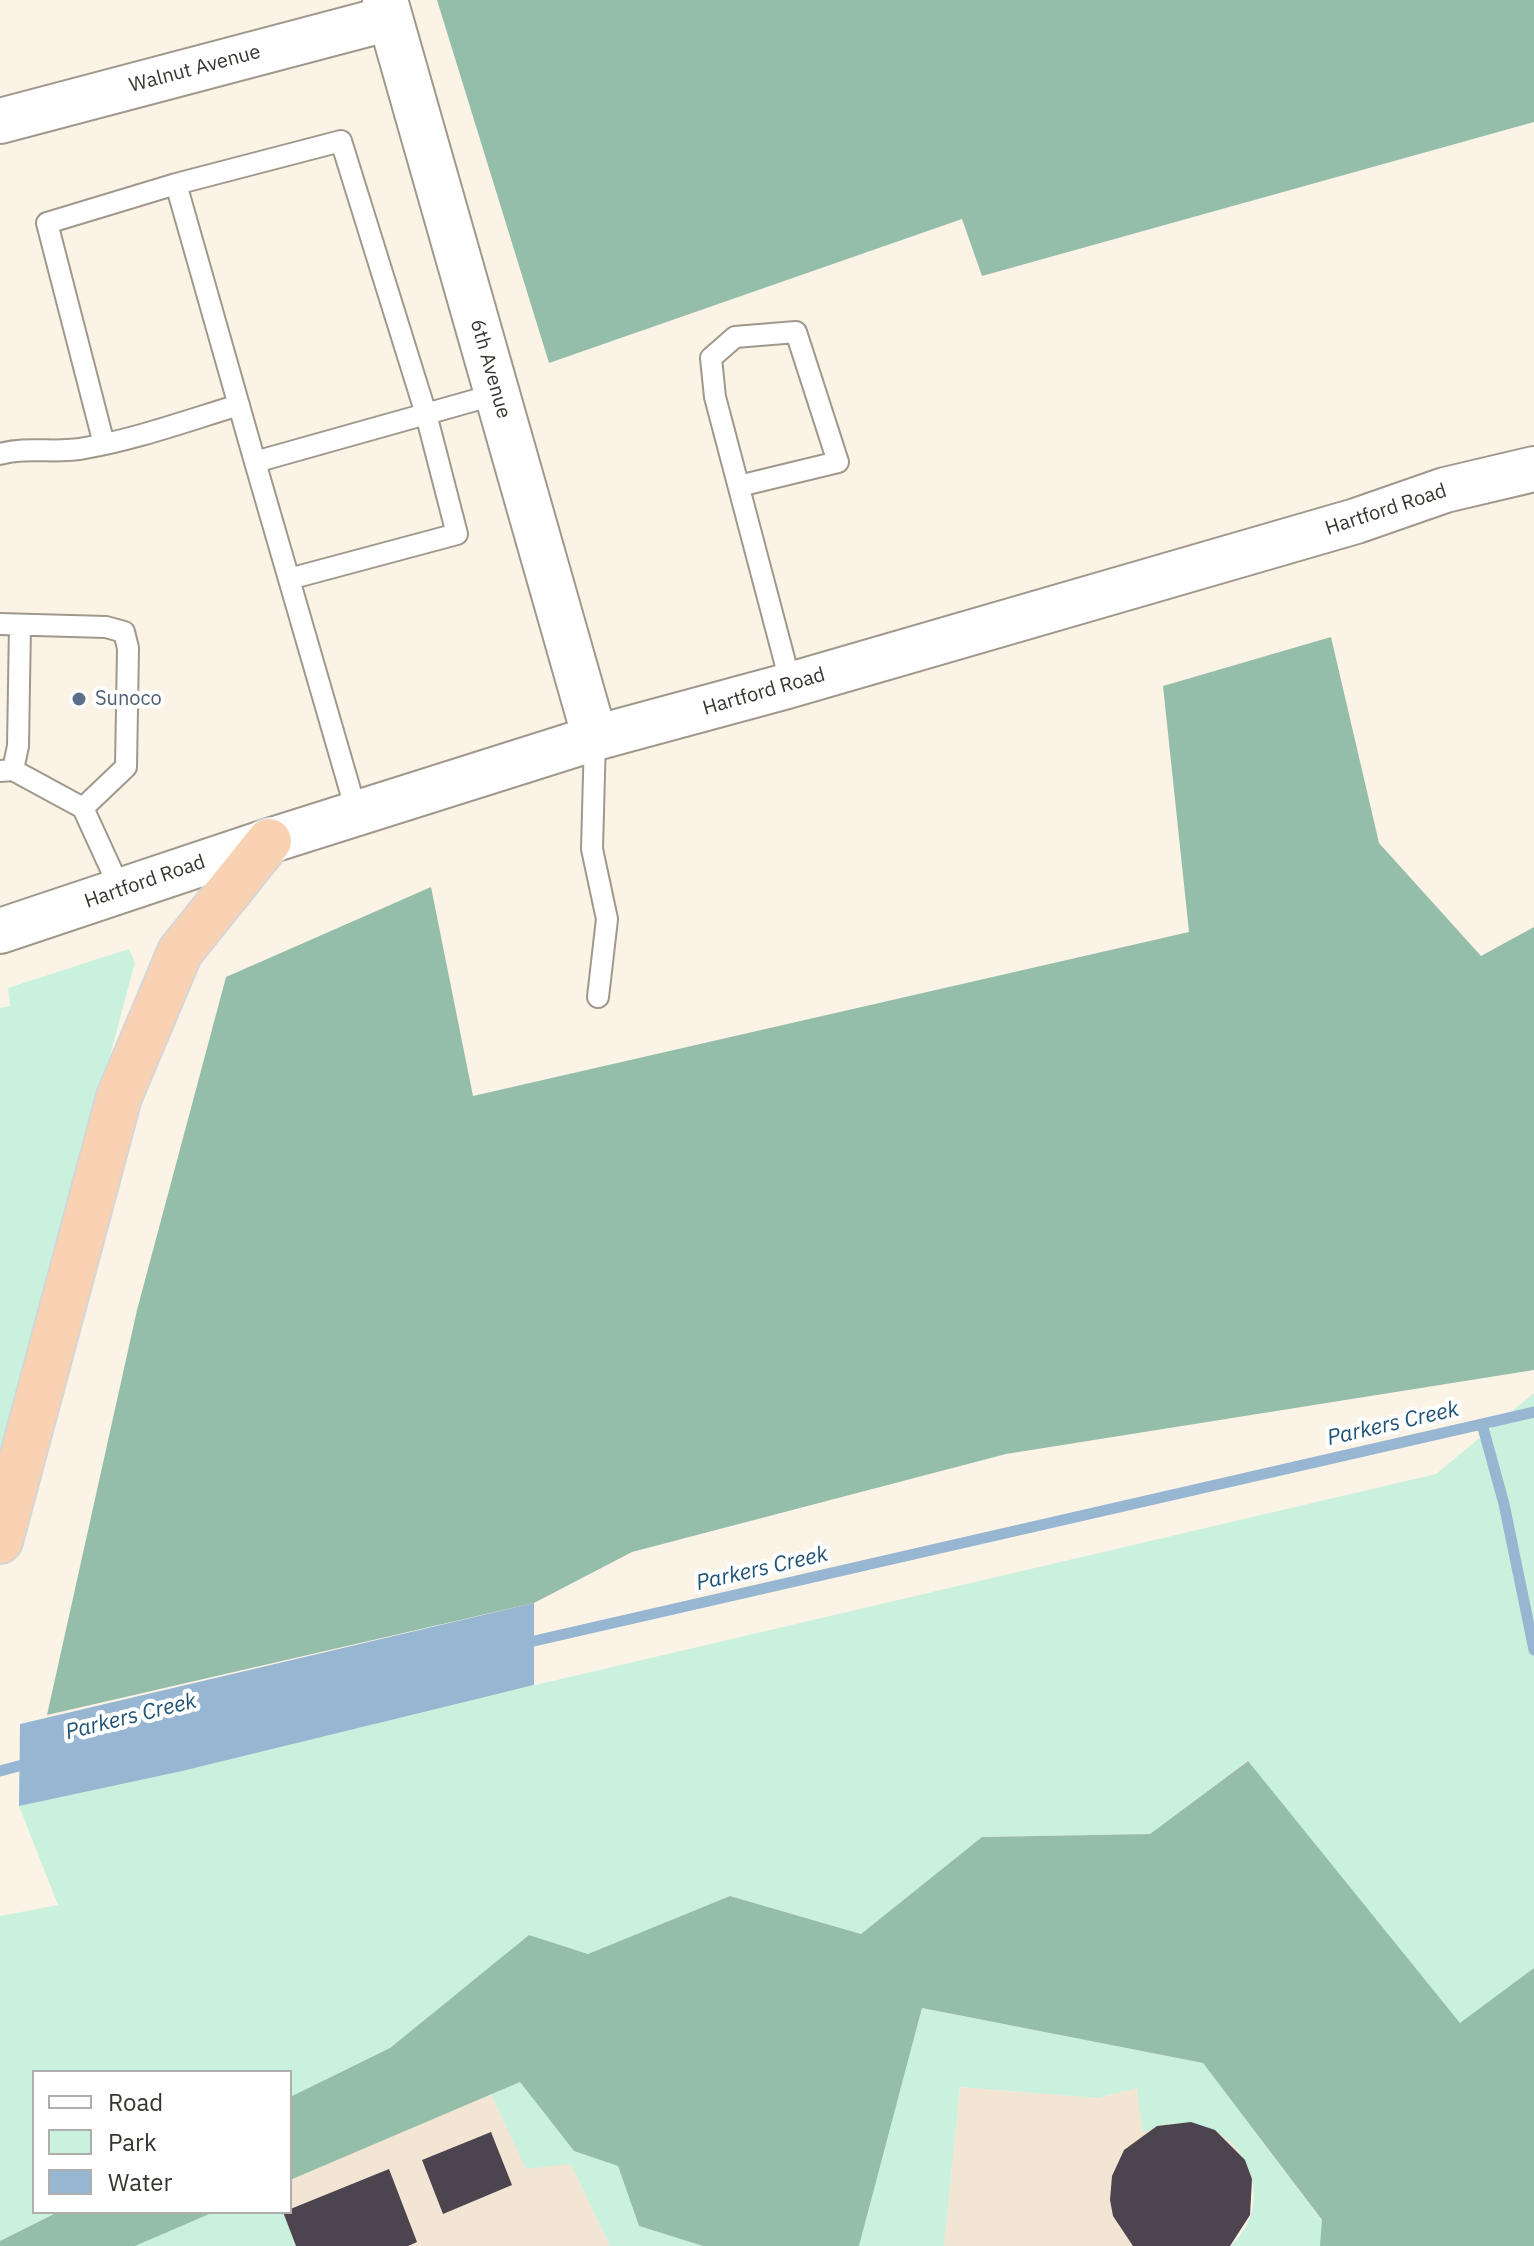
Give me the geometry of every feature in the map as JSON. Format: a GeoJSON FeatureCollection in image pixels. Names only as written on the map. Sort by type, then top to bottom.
{"type":"FeatureCollection","features":[{"type":"Feature","properties":{"kind":"highway"},"geometry":{"type":"LineString","coordinates":[[0,1541],[119,1097],[180,952],[269,841]]}},
{"type":"Feature","properties":{"kind":"street","name":"Walnut Avenue"},"geometry":{"type":"LineString","coordinates":[[0,121],[388,9]]}},
{"type":"Feature","properties":{"kind":"street","name":"6th Avenue"},"geometry":{"type":"LineString","coordinates":[[388,9],[595,738]]}},
{"type":"Feature","properties":{"kind":"street","name":"Hartford Road"},"geometry":{"type":"LineString","coordinates":[[0,931],[269,841],[595,738],[791,685],[1356,521],[1445,490],[1534,469]]}},
{"type":"Feature","properties":{"kind":"lane"},"geometry":{"type":"LineString","coordinates":[[104,444],[47,223],[176,184],[341,141],[426,414],[457,534],[289,579]]}},
{"type":"Feature","properties":{"kind":"lane"},"geometry":{"type":"LineString","coordinates":[[176,184],[357,814]]}},
{"type":"Feature","properties":{"kind":"lane"},"geometry":{"type":"LineString","coordinates":[[739,486],[838,462],[796,332],[735,337],[711,358],[715,397],[791,685]]}},
{"type":"Feature","properties":{"kind":"lane"},"geometry":{"type":"LineString","coordinates":[[255,462],[497,394]]}},
{"type":"Feature","properties":{"kind":"lane"},"geometry":{"type":"LineString","coordinates":[[0,454],[31,450],[58,453],[104,444],[239,405]]}},
{"type":"Feature","properties":{"kind":"lane"},"geometry":{"type":"LineString","coordinates":[[83,808],[126,767],[128,648],[124,632],[106,627],[10,625],[18,746],[6,771],[83,808],[121,891]]}},
{"type":"Feature","properties":{"kind":"lane"},"geometry":{"type":"LineString","coordinates":[[595,738],[592,849],[607,919],[598,997]]}},
{"type":"Feature","properties":{"kind":"shaded area"},"geometry":{"type":"Polygon","coordinates":[[[960,2087],[1098,2098],[1137,2088],[1157,2126],[1191,2122],[1215,2130],[1229,2140],[1245,2160],[1252,2179],[1250,2215],[1230,2246],[944,2246],[960,2087]]]}},
{"type":"Feature","properties":{"kind":"shaded area"},"geometry":{"type":"Polygon","coordinates":[[[490,2092],[571,2164],[610,2246],[296,2246],[290,2214],[292,2178],[490,2092]]]}},
{"type":"Feature","properties":{"kind":"green space"},"geometry":{"type":"Polygon","coordinates":[[[437,0],[1534,0],[1534,122],[982,276],[962,219],[549,363],[437,0]]]}},
{"type":"Feature","properties":{"kind":"green space"},"geometry":{"type":"Polygon","coordinates":[[[1331,637],[1379,843],[1481,956],[1534,927],[1534,1370],[1006,1454],[632,1552],[534,1603],[47,1715],[137,1310],[226,977],[431,887],[473,1096],[1189,932],[1163,686],[1331,637]]]}},
{"type":"Feature","properties":{"kind":"green space"},"geometry":{"type":"Polygon","coordinates":[[[129,949],[135,962],[11,1429],[0,1452],[0,1008],[10,1006],[8,988],[129,949]]]}},
{"type":"Feature","properties":{"kind":"green space"},"geometry":{"type":"Polygon","coordinates":[[[1534,1393],[1534,1968],[1461,2024],[1247,1761],[1150,1834],[982,1837],[861,1934],[730,1896],[588,1954],[529,1935],[390,2048],[292,2096],[292,2070],[32,2070],[32,2214],[54,2214],[0,2241],[0,1916],[58,1905],[19,1806],[1436,1474],[1534,1393]]]}},
{"type":"Feature","properties":{"kind":"green space"},"geometry":{"type":"Polygon","coordinates":[[[1248,1761],[1460,2023],[1534,1968],[1534,2246],[1320,2246],[1322,2220],[1203,2063],[922,2008],[859,2246],[703,2246],[639,2226],[618,2166],[574,2151],[520,2082],[292,2179],[292,2096],[390,2048],[529,1935],[588,1954],[730,1896],[861,1934],[982,1837],[1150,1834],[1248,1761]]]}},
{"type":"Feature","properties":{"kind":"green space"},"geometry":{"type":"Polygon","coordinates":[[[922,2008],[1203,2063],[1322,2221],[1321,2246],[1230,2246],[1247,2225],[1254,2201],[1251,2177],[1241,2155],[1224,2137],[1201,2126],[1174,2124],[1143,2133],[1137,2088],[1098,2098],[960,2087],[944,2246],[859,2246],[922,2008]]]}},
{"type":"Feature","properties":{"kind":"green space"},"geometry":{"type":"Polygon","coordinates":[[[520,2082],[574,2151],[618,2166],[639,2226],[703,2246],[610,2246],[571,2164],[526,2169],[490,2092],[520,2082]]]}},
{"type":"Feature","properties":{"kind":"green space"},"geometry":{"type":"Polygon","coordinates":[[[54,2214],[209,2214],[135,2246],[0,2246],[0,2241],[54,2214]]]}},
{"type":"Feature","properties":{"kind":"green space"},"geometry":{"type":"Polygon","coordinates":[[[209,2214],[284,2214],[296,2246],[135,2246],[209,2214]]]}},
{"type":"Feature","properties":{"kind":"water"},"geometry":{"type":"Polygon","coordinates":[[[534,1603],[534,1685],[182,1771],[19,1806],[20,1724],[534,1603]]]}},
{"type":"Feature","properties":{"kind":"building"},"geometry":{"type":"Polygon","coordinates":[[[1191,2122],[1215,2130],[1245,2160],[1252,2179],[1250,2215],[1230,2246],[1133,2246],[1113,2216],[1110,2200],[1112,2176],[1124,2150],[1157,2126],[1191,2122]]]}},
{"type":"Feature","properties":{"kind":"building"},"geometry":{"type":"Polygon","coordinates":[[[491,2132],[512,2185],[443,2214],[422,2160],[491,2132]]]}},
{"type":"Feature","properties":{"kind":"building"},"geometry":{"type":"Polygon","coordinates":[[[389,2169],[417,2242],[408,2246],[296,2246],[284,2214],[292,2214],[292,2208],[389,2169]]]}},
{"type":"Feature","properties":{"kind":"waterway","name":"Parkers Creek"},"geometry":{"type":"LineString","coordinates":[[521,1644],[1534,1412]]}},
{"type":"Feature","properties":{"kind":"waterway"},"geometry":{"type":"LineString","coordinates":[[1482,1424],[1504,1504],[1534,1650]]}},
{"type":"Feature","properties":{"kind":"waterway","name":"Parkers Creek"},"geometry":{"type":"LineString","coordinates":[[0,1771],[34,1762]]}},
{"type":"Feature","properties":{"kind":"place","name":"Sunoco"},"geometry":{"type":"Point","coordinates":[79,699]}}]}
